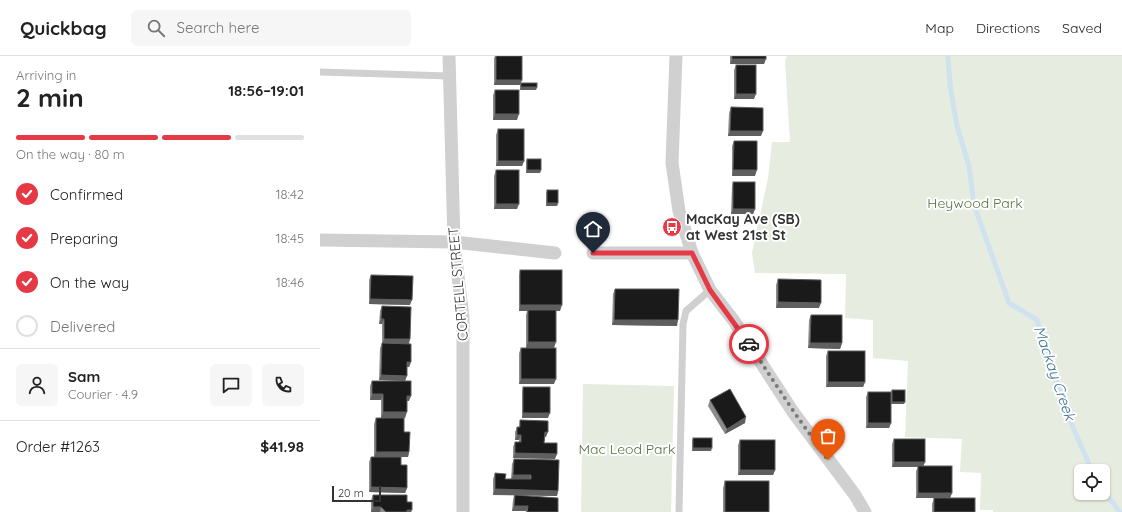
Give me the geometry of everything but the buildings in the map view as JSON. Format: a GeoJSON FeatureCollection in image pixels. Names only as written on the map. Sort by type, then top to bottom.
{"type":"FeatureCollection","features":[{"type":"Feature","properties":{"kind":"street","name":"CORTELL STREET"},"geometry":{"type":"LineString","coordinates":[[449,56],[454,242],[463,318],[463,512]]}},
{"type":"Feature","properties":{"kind":"street"},"geometry":{"type":"LineString","coordinates":[[676,56],[672,163],[679,211],[692,253],[710,290],[734,322],[794,412],[855,495],[865,512]]}},
{"type":"Feature","properties":{"kind":"street"},"geometry":{"type":"LineString","coordinates":[[320,240],[454,242],[555,253]]}},
{"type":"Feature","properties":{"kind":"street"},"geometry":{"type":"LineString","coordinates":[[593,253],[692,253]]}},
{"type":"Feature","properties":{"kind":"lane"},"geometry":{"type":"LineString","coordinates":[[320,72],[449,76]]}},
{"type":"Feature","properties":{"kind":"lane"},"geometry":{"type":"LineString","coordinates":[[679,512],[683,324],[686,311],[710,290]]}},
{"type":"Feature","properties":{"kind":"green space","name":"Heywood Park"},"geometry":{"type":"Polygon","coordinates":[[[787,56],[1122,56],[1122,512],[993,512],[993,510],[980,510],[981,473],[960,472],[962,439],[905,437],[908,361],[873,358],[873,320],[845,318],[846,274],[755,273],[752,253],[768,178],[772,142],[790,142],[785,61],[787,56]]]}},
{"type":"Feature","properties":{"kind":"green space","name":"Mac Leod Park"},"geometry":{"type":"Polygon","coordinates":[[[583,384],[674,386],[671,512],[581,512],[583,384]]]}},
{"type":"Feature","properties":{"kind":"waterway","name":"Mackay Creek"},"geometry":{"type":"LineString","coordinates":[[948,56],[950,85],[957,126],[969,166],[974,205],[1009,303],[1037,320],[1068,416],[1089,464]]}},
{"type":"Feature","properties":{"kind":"waterway","name":"Mackay Creek"},"geometry":{"type":"LineString","coordinates":[[1110,499],[1120,512]]}},
{"type":"Feature","properties":{"kind":"way so far"},"geometry":{"type":"LineString","coordinates":[[749,344],[828,460]]}},
{"type":"Feature","properties":{"kind":"place","name":"MacKay Ave (SB) at West 21st St"},"geometry":{"type":"Point","coordinates":[672,227]}},
{"type":"Feature","properties":{"kind":"route"},"geometry":{"type":"LineString","coordinates":[[593,253],[692,253],[710,290],[749,344]]}}]}
